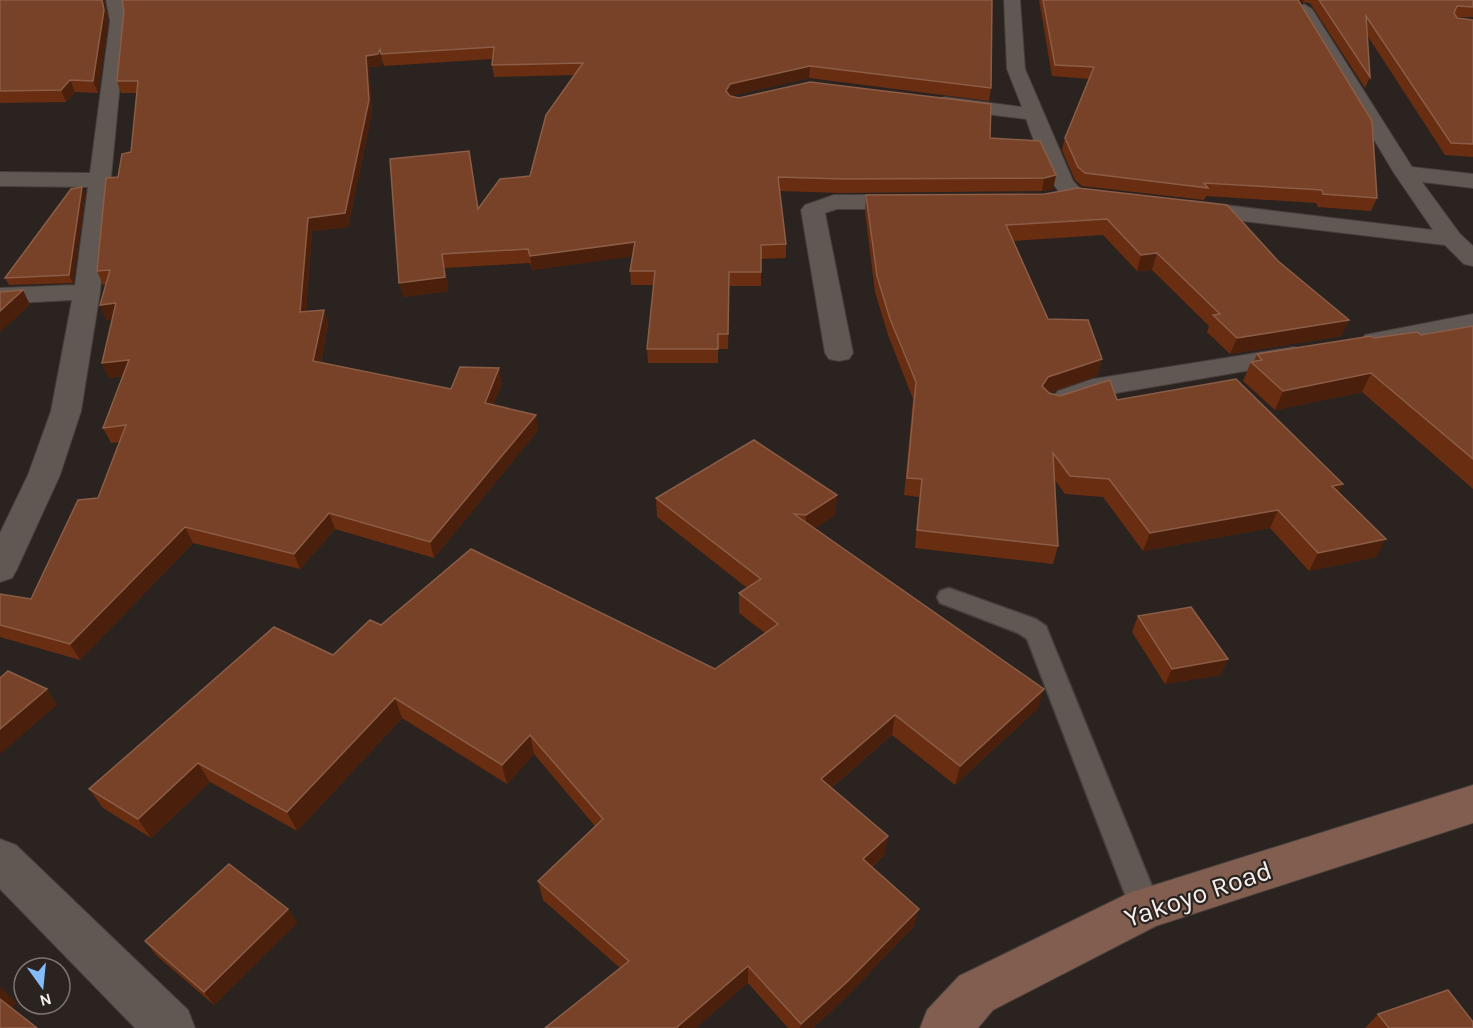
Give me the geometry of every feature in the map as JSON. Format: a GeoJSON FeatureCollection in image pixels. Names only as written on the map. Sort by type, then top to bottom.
{"type":"FeatureCollection","features":[{"type":"Feature","properties":{"kind":"main road","name":"Yakoyo Road"},"geometry":{"type":"LineString","coordinates":[[945,1028],[976,993],[1144,908],[1473,804]]}},
{"type":"Feature","properties":{"kind":"street"},"geometry":{"type":"LineString","coordinates":[[0,569],[44,475],[66,411],[87,292],[118,21],[114,0]]}},
{"type":"Feature","properties":{"kind":"street"},"geometry":{"type":"LineString","coordinates":[[998,0],[1012,0],[1016,69],[1063,184],[1074,194]]}},
{"type":"Feature","properties":{"kind":"street"},"geometry":{"type":"LineString","coordinates":[[1304,9],[1404,173],[1452,239],[1473,259]]}},
{"type":"Feature","properties":{"kind":"street"},"geometry":{"type":"LineString","coordinates":[[927,101],[1033,114]]}},
{"type":"Feature","properties":{"kind":"street"},"geometry":{"type":"LineString","coordinates":[[1404,173],[1473,181]]}},
{"type":"Feature","properties":{"kind":"street"},"geometry":{"type":"LineString","coordinates":[[0,180],[100,180]]}},
{"type":"Feature","properties":{"kind":"street"},"geometry":{"type":"LineString","coordinates":[[1042,200],[1074,194],[1097,197]]}},
{"type":"Feature","properties":{"kind":"street"},"geometry":{"type":"LineString","coordinates":[[839,353],[813,210],[834,202],[935,201]]}},
{"type":"Feature","properties":{"kind":"street"},"geometry":{"type":"LineString","coordinates":[[1168,206],[1452,239]]}},
{"type":"Feature","properties":{"kind":"street"},"geometry":{"type":"LineString","coordinates":[[0,296],[87,292]]}},
{"type":"Feature","properties":{"kind":"street"},"geometry":{"type":"LineString","coordinates":[[1055,402],[1092,388],[1440,331],[1473,322]]}},
{"type":"Feature","properties":{"kind":"street"},"geometry":{"type":"LineString","coordinates":[[0,859],[170,1028]]}},
{"type":"Feature","properties":{"kind":"lane"},"geometry":{"type":"LineString","coordinates":[[949,597],[1027,626],[1037,633],[1144,908]]}},
{"type":"Feature","properties":{"kind":"building"},"geometry":{"type":"Polygon","coordinates":[[[0,0],[102,0],[104,10],[93,81],[70,80],[61,90],[0,91],[0,0]]]}},
{"type":"Feature","properties":{"kind":"building"},"geometry":{"type":"Polygon","coordinates":[[[122,0],[992,0],[991,88],[810,66],[730,84],[726,91],[730,96],[739,98],[810,82],[991,104],[990,138],[1040,141],[1056,175],[1044,178],[778,177],[786,244],[761,245],[761,272],[729,272],[728,334],[718,334],[718,349],[647,349],[655,271],[630,271],[635,242],[530,256],[528,249],[442,254],[445,277],[399,283],[390,159],[469,151],[478,209],[500,179],[530,176],[546,115],[583,63],[492,65],[494,47],[381,54],[380,49],[378,54],[366,56],[369,100],[345,213],[308,218],[300,312],[324,310],[313,361],[451,389],[460,367],[499,368],[485,403],[536,415],[430,542],[329,513],[294,554],[185,527],[70,644],[0,625],[0,594],[31,599],[78,500],[98,498],[126,425],[103,428],[129,360],[102,363],[116,303],[100,305],[110,270],[97,271],[106,178],[118,177],[122,154],[131,152],[138,81],[117,81],[124,10],[122,0]]]}},
{"type":"Feature","properties":{"kind":"building"},"geometry":{"type":"Polygon","coordinates":[[[1043,0],[1298,0],[1372,121],[1377,198],[1323,194],[1322,190],[1204,183],[1208,188],[1085,173],[1078,167],[1065,138],[1094,67],[1055,65],[1043,0]]]}},
{"type":"Feature","properties":{"kind":"building"},"geometry":{"type":"Polygon","coordinates":[[[1319,0],[1473,0],[1473,7],[1457,6],[1454,13],[1457,18],[1473,20],[1473,144],[1451,143],[1366,16],[1370,77],[1319,0]]]}},
{"type":"Feature","properties":{"kind":"building"},"geometry":{"type":"Polygon","coordinates":[[[82,187],[69,275],[5,278],[71,189],[82,187]]]}},
{"type":"Feature","properties":{"kind":"building"},"geometry":{"type":"Polygon","coordinates":[[[1078,188],[1227,205],[1278,261],[1349,320],[1237,338],[1213,315],[1220,314],[1157,253],[1141,255],[1107,219],[1006,225],[1048,319],[1088,320],[1102,359],[1048,377],[1042,386],[1049,393],[1060,396],[1110,380],[1117,400],[1236,379],[1343,484],[1332,486],[1386,539],[1318,553],[1278,510],[1150,533],[1109,479],[1070,476],[1053,453],[1058,546],[917,530],[922,479],[907,478],[916,382],[890,319],[877,276],[866,195],[1045,194],[1078,188]]]}},
{"type":"Feature","properties":{"kind":"building"},"geometry":{"type":"Polygon","coordinates":[[[23,290],[0,311],[0,292],[23,290]]]}},
{"type":"Feature","properties":{"kind":"building"},"geometry":{"type":"Polygon","coordinates":[[[1473,326],[1473,459],[1371,373],[1283,391],[1251,362],[1262,360],[1257,354],[1371,336],[1374,338],[1417,332],[1421,335],[1473,326]]]}},
{"type":"Feature","properties":{"kind":"building"},"geometry":{"type":"Polygon","coordinates":[[[754,440],[837,495],[806,515],[794,514],[1044,689],[960,766],[895,715],[821,779],[888,836],[863,859],[919,909],[848,981],[801,1024],[748,966],[676,1028],[545,1028],[629,961],[538,881],[603,819],[530,735],[502,765],[395,698],[287,812],[198,763],[138,819],[89,789],[274,627],[333,655],[370,620],[381,625],[471,549],[715,669],[778,624],[739,593],[761,579],[656,498],[754,440]]]}},
{"type":"Feature","properties":{"kind":"building"},"geometry":{"type":"Polygon","coordinates":[[[1191,607],[1228,659],[1172,669],[1138,616],[1191,607]]]}},
{"type":"Feature","properties":{"kind":"building"},"geometry":{"type":"Polygon","coordinates":[[[8,671],[47,689],[0,729],[0,678],[8,671]]]}},
{"type":"Feature","properties":{"kind":"building"},"geometry":{"type":"Polygon","coordinates":[[[229,864],[288,909],[204,992],[145,941],[229,864]]]}},
{"type":"Feature","properties":{"kind":"building"},"geometry":{"type":"Polygon","coordinates":[[[1448,990],[1473,1022],[1473,1028],[1389,1028],[1378,1014],[1448,990]]]}},
{"type":"Feature","properties":{"kind":"building"},"geometry":{"type":"Polygon","coordinates":[[[0,999],[12,1008],[12,1016],[22,1016],[37,1028],[0,1028],[0,999]]]}}]}
